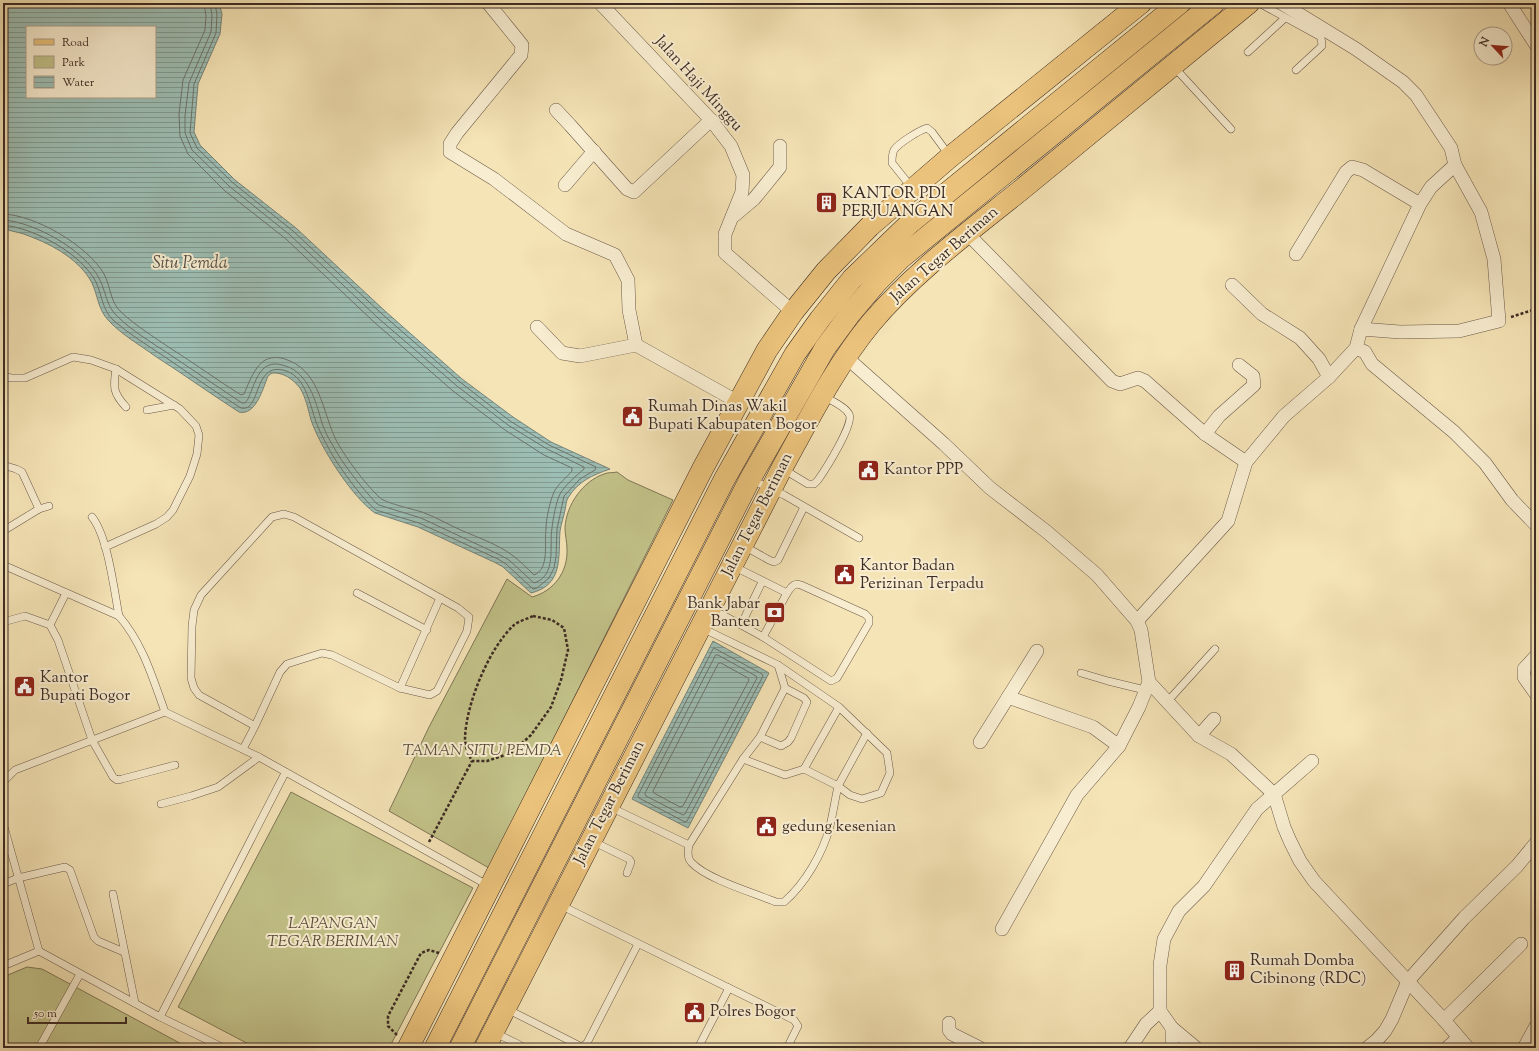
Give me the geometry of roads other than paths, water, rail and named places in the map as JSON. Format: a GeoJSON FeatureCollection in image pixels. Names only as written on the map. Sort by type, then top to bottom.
{"type":"FeatureCollection","features":[{"type":"Feature","properties":{"kind":"main road"},"geometry":{"type":"LineString","coordinates":[[408,1048],[489,886],[703,468],[767,350],[793,312],[826,271],[870,226],[950,157],[1141,3]]}},
{"type":"Feature","properties":{"kind":"main road"},"geometry":{"type":"LineString","coordinates":[[435,1048],[724,480],[795,354],[820,319],[852,279],[910,223],[1180,3]]}},
{"type":"Feature","properties":{"kind":"main road","name":"Jalan Tegar Beriman"},"geometry":{"type":"LineString","coordinates":[[489,1040],[495,1004],[589,796],[750,479],[825,348],[850,314],[877,282],[901,258],[1214,3]]}},
{"type":"Feature","properties":{"kind":"main road","name":"Jalan Tegar Beriman"},"geometry":{"type":"LineString","coordinates":[[460,1048],[495,1004],[559,904],[771,488],[822,395],[846,357],[871,324],[894,298],[967,233],[1249,3]]}},
{"type":"Feature","properties":{"kind":"main road"},"geometry":{"type":"LineString","coordinates":[[703,468],[724,480]]}},
{"type":"Feature","properties":{"kind":"main road"},"geometry":{"type":"LineString","coordinates":[[627,672],[647,682]]}},
{"type":"Feature","properties":{"kind":"main road"},"geometry":{"type":"LineString","coordinates":[[589,796],[609,806]]}},
{"type":"Feature","properties":{"kind":"street"},"geometry":{"type":"LineString","coordinates":[[488,3],[522,45],[521,55],[457,133],[450,144],[450,152],[494,179],[566,234],[615,255],[628,280],[629,310],[636,345]]}},
{"type":"Feature","properties":{"kind":"street","name":"Jalan Haji Minggu"},"geometry":{"type":"LineString","coordinates":[[600,3],[711,120],[731,146],[742,175],[742,192],[725,234],[725,254],[793,312]]}},
{"type":"Feature","properties":{"kind":"street"},"geometry":{"type":"LineString","coordinates":[[1281,3],[1356,49],[1403,82],[1416,95],[1451,148],[1455,165],[1481,212],[1494,259],[1499,321],[1458,332],[1400,332],[1361,329]]}},
{"type":"Feature","properties":{"kind":"street"},"geometry":{"type":"LineString","coordinates":[[1509,3],[1536,45]]}},
{"type":"Feature","properties":{"kind":"street"},"geometry":{"type":"LineString","coordinates":[[556,110],[627,189],[634,192],[711,120]]}},
{"type":"Feature","properties":{"kind":"street"},"geometry":{"type":"LineString","coordinates":[[733,216],[754,199],[780,167],[780,146]]}},
{"type":"Feature","properties":{"kind":"street"},"geometry":{"type":"LineString","coordinates":[[565,186],[594,151]]}},
{"type":"Feature","properties":{"kind":"street"},"geometry":{"type":"LineString","coordinates":[[1137,621],[1228,521],[1246,462],[1284,416],[1329,377],[1356,348],[1361,329],[1420,204],[1431,187],[1455,165]]}},
{"type":"Feature","properties":{"kind":"street"},"geometry":{"type":"LineString","coordinates":[[1296,254],[1346,172],[1352,167],[1363,170],[1420,204]]}},
{"type":"Feature","properties":{"kind":"street"},"geometry":{"type":"LineString","coordinates":[[967,233],[1112,381],[1120,384],[1138,378],[1145,381],[1205,434],[1246,462]]}},
{"type":"Feature","properties":{"kind":"street"},"geometry":{"type":"LineString","coordinates":[[1232,285],[1262,314],[1300,338],[1319,358],[1329,377]]}},
{"type":"Feature","properties":{"kind":"street"},"geometry":{"type":"LineString","coordinates":[[537,327],[562,353],[580,356],[636,345],[738,402]]}},
{"type":"Feature","properties":{"kind":"street"},"geometry":{"type":"LineString","coordinates":[[1356,348],[1365,352],[1372,364],[1454,432],[1485,463],[1512,500],[1536,525]]}},
{"type":"Feature","properties":{"kind":"street"},"geometry":{"type":"LineString","coordinates":[[846,357],[990,488],[1047,532],[1097,576],[1137,621],[1141,630],[1147,686],[1140,707],[1119,746],[1077,795],[1002,929]]}},
{"type":"Feature","properties":{"kind":"street"},"geometry":{"type":"LineString","coordinates":[[1205,434],[1219,416],[1254,385],[1253,376],[1239,365]]}},
{"type":"Feature","properties":{"kind":"street"},"geometry":{"type":"LineString","coordinates":[[980,742],[1037,651]]}},
{"type":"Feature","properties":{"kind":"street"},"geometry":{"type":"LineString","coordinates":[[1536,656],[1524,669],[1524,677],[1536,694]]}},
{"type":"Feature","properties":{"kind":"street"},"geometry":{"type":"LineString","coordinates":[[1147,686],[1167,702],[1199,736],[1231,754],[1274,794],[1284,827],[1300,861],[1314,881],[1444,1020],[1468,1048]]}},
{"type":"Feature","properties":{"kind":"street"},"geometry":{"type":"LineString","coordinates":[[1008,697],[1093,727],[1119,746]]}},
{"type":"Feature","properties":{"kind":"street"},"geometry":{"type":"LineString","coordinates":[[1199,736],[1214,719]]}},
{"type":"Feature","properties":{"kind":"street"},"geometry":{"type":"LineString","coordinates":[[1196,1048],[1172,1028],[1160,1011],[1160,965],[1164,939],[1179,911],[1204,886],[1257,809],[1312,761]]}},
{"type":"Feature","properties":{"kind":"street"},"geometry":{"type":"LineString","coordinates":[[1367,1048],[1385,1031],[1392,1019],[1408,982],[1464,918],[1517,866],[1536,842]]}},
{"type":"Feature","properties":{"kind":"street"},"geometry":{"type":"LineString","coordinates":[[1444,1020],[1521,944]]}},
{"type":"Feature","properties":{"kind":"street"},"geometry":{"type":"LineString","coordinates":[[1130,1048],[1146,1024],[1160,1011]]}},
{"type":"Feature","properties":{"kind":"street"},"geometry":{"type":"LineString","coordinates":[[949,1023],[949,1030],[952,1034],[980,1048]]}},
{"type":"Feature","properties":{"kind":"street"},"geometry":{"type":"LineString","coordinates":[[1524,1048],[1536,1026]]}},
{"type":"Feature","properties":{"kind":"street"},"geometry":{"type":"LineString","coordinates":[[1172,1028],[1172,1048]]}},
{"type":"Feature","properties":{"kind":"street"},"geometry":{"type":"LineString","coordinates":[[1447,1048],[1458,1038]]}},
{"type":"Feature","properties":{"kind":"lane"},"geometry":{"type":"LineString","coordinates":[[1259,3],[1321,37],[1323,41],[1322,46],[1296,70]]}},
{"type":"Feature","properties":{"kind":"lane"},"geometry":{"type":"LineString","coordinates":[[1248,52],[1286,18]]}},
{"type":"Feature","properties":{"kind":"lane"},"geometry":{"type":"LineString","coordinates":[[1172,65],[1231,129]]}},
{"type":"Feature","properties":{"kind":"lane"},"geometry":{"type":"LineString","coordinates":[[913,189],[892,163],[892,155],[895,149],[920,130],[927,128],[932,132],[950,157]]}},
{"type":"Feature","properties":{"kind":"lane"},"geometry":{"type":"LineString","coordinates":[[3,376],[11,378],[25,378],[73,357],[91,360],[116,369],[174,405],[190,418],[196,426],[198,435],[197,454],[190,476],[181,496],[167,517],[156,524],[105,547]]}},
{"type":"Feature","properties":{"kind":"lane"},"geometry":{"type":"LineString","coordinates":[[116,369],[114,384],[118,398],[126,407]]}},
{"type":"Feature","properties":{"kind":"lane"},"geometry":{"type":"LineString","coordinates":[[782,468],[808,484],[814,484],[818,480],[839,445],[850,421],[850,415],[846,410],[822,395]]}},
{"type":"Feature","properties":{"kind":"lane"},"geometry":{"type":"LineString","coordinates":[[147,410],[174,405]]}},
{"type":"Feature","properties":{"kind":"lane"},"geometry":{"type":"LineString","coordinates":[[3,465],[22,472],[39,509]]}},
{"type":"Feature","properties":{"kind":"lane"},"geometry":{"type":"LineString","coordinates":[[750,479],[771,488],[859,538]]}},
{"type":"Feature","properties":{"kind":"lane"},"geometry":{"type":"LineString","coordinates":[[3,531],[39,509],[48,506]]}},
{"type":"Feature","properties":{"kind":"lane"},"geometry":{"type":"LineString","coordinates":[[742,545],[769,560],[774,562],[778,560],[804,507]]}},
{"type":"Feature","properties":{"kind":"lane"},"geometry":{"type":"LineString","coordinates":[[243,749],[255,726],[280,672],[287,664],[322,653],[332,655],[400,688],[430,695],[437,691],[467,631],[469,617],[458,608],[294,517],[284,514],[272,517],[201,595],[194,610],[192,626],[191,678],[194,688],[199,695],[255,726]]}},
{"type":"Feature","properties":{"kind":"lane"},"geometry":{"type":"LineString","coordinates":[[92,517],[98,527],[105,547],[119,616]]}},
{"type":"Feature","properties":{"kind":"lane"},"geometry":{"type":"LineString","coordinates":[[3,565],[119,616],[130,628],[141,649],[165,712],[260,757],[489,886]]}},
{"type":"Feature","properties":{"kind":"lane"},"geometry":{"type":"LineString","coordinates":[[732,565],[762,582],[787,593]]}},
{"type":"Feature","properties":{"kind":"lane"},"geometry":{"type":"LineString","coordinates":[[741,625],[762,582]]}},
{"type":"Feature","properties":{"kind":"lane"},"geometry":{"type":"LineString","coordinates":[[710,608],[763,637],[831,681],[837,678],[869,623],[869,618],[865,614],[801,584],[797,584],[793,585],[787,593],[763,637]]}},
{"type":"Feature","properties":{"kind":"lane"},"geometry":{"type":"LineString","coordinates":[[50,625],[66,593]]}},
{"type":"Feature","properties":{"kind":"lane"},"geometry":{"type":"LineString","coordinates":[[357,593],[427,630]]}},
{"type":"Feature","properties":{"kind":"lane"},"geometry":{"type":"LineString","coordinates":[[400,688],[440,598]]}},
{"type":"Feature","properties":{"kind":"lane"},"geometry":{"type":"LineString","coordinates":[[3,622],[25,616],[50,625],[58,640],[92,740],[113,777],[117,780],[175,765]]}},
{"type":"Feature","properties":{"kind":"lane"},"geometry":{"type":"LineString","coordinates":[[700,627],[778,665],[839,707],[887,753],[890,773],[881,793],[862,799],[850,795],[838,786],[804,769]]}},
{"type":"Feature","properties":{"kind":"lane"},"geometry":{"type":"LineString","coordinates":[[1167,702],[1215,649]]}},
{"type":"Feature","properties":{"kind":"lane"},"geometry":{"type":"LineString","coordinates":[[778,665],[785,688],[760,737],[715,800],[689,844],[688,851],[690,861],[706,875],[776,902],[784,902],[790,897],[814,866],[830,828],[838,786],[867,733]]}},
{"type":"Feature","properties":{"kind":"lane"},"geometry":{"type":"LineString","coordinates":[[1081,673],[1108,682],[1147,686]]}},
{"type":"Feature","properties":{"kind":"lane"},"geometry":{"type":"LineString","coordinates":[[760,737],[781,746],[788,742],[791,738],[807,702],[804,698],[785,688]]}},
{"type":"Feature","properties":{"kind":"lane"},"geometry":{"type":"LineString","coordinates":[[743,759],[785,775],[804,769],[839,707]]}},
{"type":"Feature","properties":{"kind":"lane"},"geometry":{"type":"LineString","coordinates":[[3,782],[15,770],[165,712]]}},
{"type":"Feature","properties":{"kind":"lane"},"geometry":{"type":"LineString","coordinates":[[161,804],[218,787],[260,757]]}},
{"type":"Feature","properties":{"kind":"lane"},"geometry":{"type":"LineString","coordinates":[[160,1017],[286,773]]}},
{"type":"Feature","properties":{"kind":"lane"},"geometry":{"type":"LineString","coordinates":[[609,806],[689,844]]}},
{"type":"Feature","properties":{"kind":"lane"},"geometry":{"type":"LineString","coordinates":[[3,823],[40,951],[214,1046],[224,1048]]}},
{"type":"Feature","properties":{"kind":"lane"},"geometry":{"type":"LineString","coordinates":[[591,840],[629,859],[631,862],[627,873]]}},
{"type":"Feature","properties":{"kind":"lane"},"geometry":{"type":"LineString","coordinates":[[3,884],[18,878],[65,867],[70,870],[94,937],[98,941],[124,952]]}},
{"type":"Feature","properties":{"kind":"lane"},"geometry":{"type":"LineString","coordinates":[[113,894],[135,1003]]}},
{"type":"Feature","properties":{"kind":"lane"},"geometry":{"type":"LineString","coordinates":[[559,904],[794,1020],[798,1026],[787,1048]]}},
{"type":"Feature","properties":{"kind":"lane"},"geometry":{"type":"LineString","coordinates":[[495,1004],[580,1046],[583,1046],[587,1043],[638,944]]}},
{"type":"Feature","properties":{"kind":"lane"},"geometry":{"type":"LineString","coordinates":[[3,966],[40,951]]}},
{"type":"Feature","properties":{"kind":"lane"},"geometry":{"type":"LineString","coordinates":[[39,1048],[80,974]]}},
{"type":"Feature","properties":{"kind":"lane"},"geometry":{"type":"LineString","coordinates":[[698,1048],[730,988]]}},
{"type":"Feature","properties":{"kind":"lane"},"geometry":{"type":"LineString","coordinates":[[489,1040],[518,1044],[524,1048]]}},
{"type":"Feature","properties":{"kind":"water","name":"Situ Pemda"},"geometry":{"type":"Polygon","coordinates":[[[3,3],[219,3],[222,14],[220,34],[198,84],[194,132],[200,145],[235,180],[296,228],[385,311],[462,379],[513,417],[551,442],[610,469],[586,479],[576,487],[568,498],[560,528],[559,559],[554,576],[542,589],[531,593],[503,567],[496,563],[418,527],[375,513],[366,506],[347,484],[329,457],[315,431],[302,392],[291,379],[284,375],[272,373],[268,376],[261,394],[254,406],[245,412],[239,412],[155,356],[114,326],[105,317],[92,283],[87,275],[73,260],[47,244],[3,228],[3,3]]]}},
{"type":"Feature","properties":{"kind":"water"},"geometry":{"type":"Polygon","coordinates":[[[713,641],[769,673],[688,828],[632,799],[713,641]]]}},
{"type":"Feature","properties":{"kind":"place","name":"KANTOR PDI PERJUANGAN"},"geometry":{"type":"Point","coordinates":[826,203]}},
{"type":"Feature","properties":{"kind":"place","name":"Rumah Dinas Wakil Bupati Kabupaten Bogor"},"geometry":{"type":"Point","coordinates":[633,416]}},
{"type":"Feature","properties":{"kind":"place","name":"Kantor PPP"},"geometry":{"type":"Point","coordinates":[868,470]}},
{"type":"Feature","properties":{"kind":"place","name":"Kantor Badan Perizinan Terpadu"},"geometry":{"type":"Point","coordinates":[844,575]}},
{"type":"Feature","properties":{"kind":"place","name":"Bank Jabar Banten"},"geometry":{"type":"Point","coordinates":[775,613]}},
{"type":"Feature","properties":{"kind":"place","name":"Kantor Bupati Bogor"},"geometry":{"type":"Point","coordinates":[24,687]}},
{"type":"Feature","properties":{"kind":"place","name":"gedung kesenian"},"geometry":{"type":"Point","coordinates":[766,827]}},
{"type":"Feature","properties":{"kind":"place","name":"Rumah Domba Cibinong (RDC)"},"geometry":{"type":"Point","coordinates":[1234,970]}},
{"type":"Feature","properties":{"kind":"place","name":"Polres Bogor"},"geometry":{"type":"Point","coordinates":[695,1012]}},
{"type":"Feature","properties":{"kind":"park label","name":"TAMAN SITU PEMDA"},"geometry":{"type":"Point","coordinates":[482,751]}},
{"type":"Feature","properties":{"kind":"park label","name":"LAPANGAN TEGAR BERIMAN"},"geometry":{"type":"Point","coordinates":[333,933]}}]}
